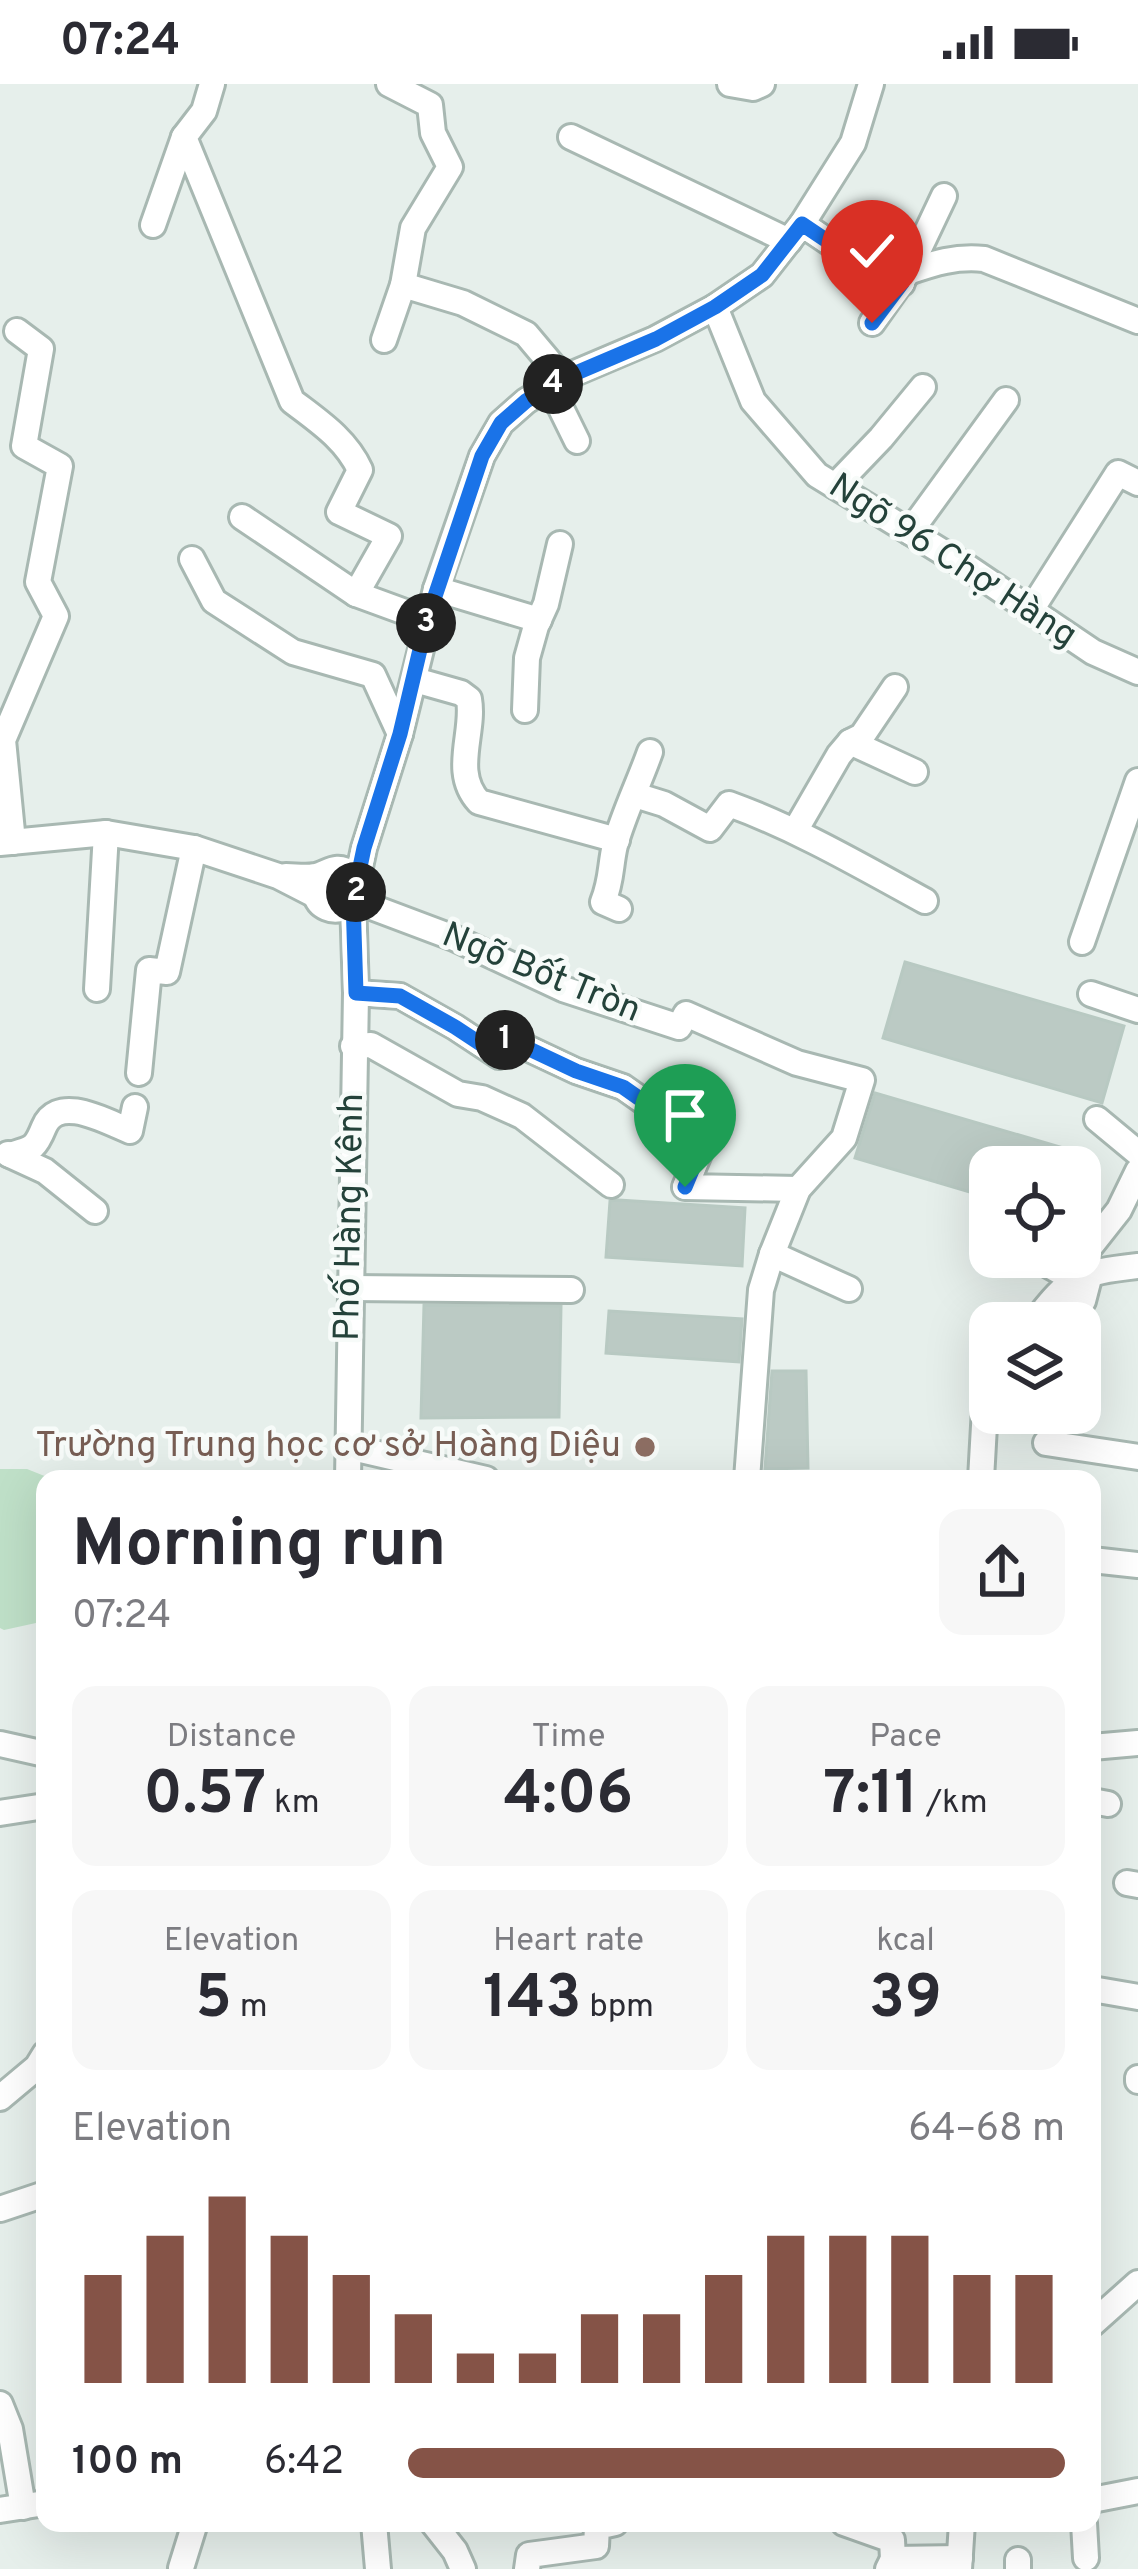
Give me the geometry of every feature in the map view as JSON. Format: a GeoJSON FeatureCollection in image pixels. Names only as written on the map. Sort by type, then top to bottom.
{"type":"FeatureCollection","features":[{"type":"Feature","properties":{"kind":"street"},"geometry":{"type":"LineString","coordinates":[[153,225],[184,137],[205,110],[212,84]]}},
{"type":"Feature","properties":{"kind":"street"},"geometry":{"type":"LineString","coordinates":[[385,340],[403,285],[413,228],[450,167],[433,133],[430,105],[388,84]]}},
{"type":"Feature","properties":{"kind":"street"},"geometry":{"type":"LineString","coordinates":[[730,84],[753,88],[762,84]]}},
{"type":"Feature","properties":{"kind":"street"},"geometry":{"type":"LineString","coordinates":[[17,331],[41,349],[24,446],[60,466],[38,582],[56,616],[3,740],[6,843],[106,832],[194,848],[336,890],[364,848],[400,734],[436,590],[482,456],[501,423],[556,382],[656,339],[762,275],[853,143],[872,84]]}},
{"type":"Feature","properties":{"kind":"street"},"geometry":{"type":"LineString","coordinates":[[184,137],[292,401],[327,427],[360,470],[340,512],[389,536],[356,594]]}},
{"type":"Feature","properties":{"kind":"street"},"geometry":{"type":"LineString","coordinates":[[571,137],[905,277],[938,262],[965,257],[984,260],[1138,321]]}},
{"type":"Feature","properties":{"kind":"street"},"geometry":{"type":"LineString","coordinates":[[872,323],[905,277],[944,196]]}},
{"type":"Feature","properties":{"kind":"street"},"geometry":{"type":"LineString","coordinates":[[403,285],[463,303],[526,334],[556,382],[577,440]]}},
{"type":"Feature","properties":{"kind":"street","name":"Ngõ 96 Chợ Hàng"},"geometry":{"type":"LineString","coordinates":[[715,307],[753,401],[817,475],[1093,652],[1138,672]]}},
{"type":"Feature","properties":{"kind":"street"},"geometry":{"type":"LineString","coordinates":[[835,486],[923,387]]}},
{"type":"Feature","properties":{"kind":"street"},"geometry":{"type":"LineString","coordinates":[[910,532],[1006,400]]}},
{"type":"Feature","properties":{"kind":"street"},"geometry":{"type":"LineString","coordinates":[[1031,610],[1118,473],[1138,483]]}},
{"type":"Feature","properties":{"kind":"street"},"geometry":{"type":"LineString","coordinates":[[242,517],[356,594],[427,620]]}},
{"type":"Feature","properties":{"kind":"street"},"geometry":{"type":"LineString","coordinates":[[525,710],[527,658],[560,544]]}},
{"type":"Feature","properties":{"kind":"street"},"geometry":{"type":"LineString","coordinates":[[192,559],[214,601],[293,652],[373,675],[400,734]]}},
{"type":"Feature","properties":{"kind":"street"},"geometry":{"type":"LineString","coordinates":[[436,590],[539,620]]}},
{"type":"Feature","properties":{"kind":"street"},"geometry":{"type":"LineString","coordinates":[[415,680],[469,699],[467,783],[479,802],[616,840]]}},
{"type":"Feature","properties":{"kind":"street"},"geometry":{"type":"LineString","coordinates":[[795,831],[839,755],[862,736],[895,687]]}},
{"type":"Feature","properties":{"kind":"street"},"geometry":{"type":"LineString","coordinates":[[850,742],[915,772]]}},
{"type":"Feature","properties":{"kind":"street"},"geometry":{"type":"LineString","coordinates":[[619,909],[603,902],[611,882],[616,840],[650,752]]}},
{"type":"Feature","properties":{"kind":"street"},"geometry":{"type":"LineString","coordinates":[[1082,942],[1138,781]]}},
{"type":"Feature","properties":{"kind":"street"},"geometry":{"type":"LineString","coordinates":[[635,795],[664,804],[710,829],[729,804],[795,831],[926,901]]}},
{"type":"Feature","properties":{"kind":"street"},"geometry":{"type":"LineString","coordinates":[[98,989],[106,832]]}},
{"type":"Feature","properties":{"kind":"street"},"geometry":{"type":"LineString","coordinates":[[139,1072],[149,970],[166,972],[194,848]]}},
{"type":"Feature","properties":{"kind":"street","name":"Phố Hàng Kênh"},"geometry":{"type":"LineString","coordinates":[[336,890],[356,954],[348,1470]]}},
{"type":"Feature","properties":{"kind":"street","name":"Ngõ Bốt Tròn"},"geometry":{"type":"LineString","coordinates":[[336,890],[562,989],[679,1028],[686,1014],[797,1063],[862,1080],[844,1138],[798,1190],[761,1290],[748,1470]]}},
{"type":"Feature","properties":{"kind":"street"},"geometry":{"type":"LineString","coordinates":[[356,993],[400,996],[499,1056],[506,1038],[623,1087],[690,1134],[705,1139],[685,1187],[798,1190]]}},
{"type":"Feature","properties":{"kind":"street"},"geometry":{"type":"LineString","coordinates":[[1090,994],[1138,1010]]}},
{"type":"Feature","properties":{"kind":"street"},"geometry":{"type":"LineString","coordinates":[[353,1046],[370,1045],[458,1094],[482,1098],[522,1116],[611,1185]]}},
{"type":"Feature","properties":{"kind":"street"},"geometry":{"type":"LineString","coordinates":[[5,1153],[34,1148],[45,1123],[66,1110],[130,1131],[135,1107]]}},
{"type":"Feature","properties":{"kind":"street"},"geometry":{"type":"LineString","coordinates":[[1097,1119],[1138,1154]]}},
{"type":"Feature","properties":{"kind":"street"},"geometry":{"type":"LineString","coordinates":[[5,1153],[45,1172],[95,1211]]}},
{"type":"Feature","properties":{"kind":"street"},"geometry":{"type":"LineString","coordinates":[[1101,1233],[1119,1210],[1138,1171]]}},
{"type":"Feature","properties":{"kind":"street"},"geometry":{"type":"LineString","coordinates":[[1101,1273],[1138,1266],[1133,1254],[1138,1242]]}},
{"type":"Feature","properties":{"kind":"street"},"geometry":{"type":"LineString","coordinates":[[772,1254],[849,1289]]}},
{"type":"Feature","properties":{"kind":"street"},"geometry":{"type":"LineString","coordinates":[[1050,1302],[1080,1278]]}},
{"type":"Feature","properties":{"kind":"street"},"geometry":{"type":"LineString","coordinates":[[1074,1302],[1083,1301],[1082,1278]]}},
{"type":"Feature","properties":{"kind":"street"},"geometry":{"type":"LineString","coordinates":[[351,1288],[572,1290]]}},
{"type":"Feature","properties":{"kind":"street"},"geometry":{"type":"LineString","coordinates":[[982,1470],[984,1434]]}},
{"type":"Feature","properties":{"kind":"street"},"geometry":{"type":"LineString","coordinates":[[1046,1443],[1138,1456]]}},
{"type":"Feature","properties":{"kind":"street"},"geometry":{"type":"LineString","coordinates":[[348,1447],[431,1470]]}},
{"type":"Feature","properties":{"kind":"street"},"geometry":{"type":"LineString","coordinates":[[1101,1561],[1138,1565]]}},
{"type":"Feature","properties":{"kind":"street"},"geometry":{"type":"LineString","coordinates":[[1101,1746],[1138,1743]]}},
{"type":"Feature","properties":{"kind":"street"},"geometry":{"type":"LineString","coordinates":[[0,1744],[36,1752]]}},
{"type":"Feature","properties":{"kind":"street"},"geometry":{"type":"LineString","coordinates":[[0,1813],[36,1807]]}},
{"type":"Feature","properties":{"kind":"street"},"geometry":{"type":"LineString","coordinates":[[1101,1991],[1138,1997]]}},
{"type":"Feature","properties":{"kind":"street"},"geometry":{"type":"LineString","coordinates":[[0,2098],[36,2068]]}},
{"type":"Feature","properties":{"kind":"street"},"geometry":{"type":"LineString","coordinates":[[0,2209],[36,2197]]}},
{"type":"Feature","properties":{"kind":"street"},"geometry":{"type":"LineString","coordinates":[[1101,2316],[1138,2283]]}},
{"type":"Feature","properties":{"kind":"street"},"geometry":{"type":"LineString","coordinates":[[0,2404],[10,2428],[23,2507]]}},
{"type":"Feature","properties":{"kind":"street"},"geometry":{"type":"LineString","coordinates":[[1101,2498],[1138,2491]]}},
{"type":"Feature","properties":{"kind":"street"},"geometry":{"type":"LineString","coordinates":[[181,2568],[192,2532]]}},
{"type":"Feature","properties":{"kind":"street"},"geometry":{"type":"LineString","coordinates":[[375,2532],[378,2569]]}},
{"type":"Feature","properties":{"kind":"street"},"geometry":{"type":"LineString","coordinates":[[440,2532],[463,2569]]}},
{"type":"Feature","properties":{"kind":"street"},"geometry":{"type":"LineString","coordinates":[[526,2569],[530,2554],[596,2546],[597,2532]]}},
{"type":"Feature","properties":{"kind":"street"},"geometry":{"type":"LineString","coordinates":[[869,2532],[892,2540],[891,2564],[959,2563],[961,2532]]}},
{"type":"Feature","properties":{"kind":"street"},"geometry":{"type":"LineString","coordinates":[[1085,2532],[1086,2558]]}},
{"type":"Feature","properties":{"kind":"green space"},"geometry":{"type":"Polygon","coordinates":[[[0,1469],[27,1469],[36,1473],[36,1623],[0,1628],[0,1469]]]}},
{"type":"Feature","properties":{"kind":"building"},"geometry":{"type":"Polygon","coordinates":[[[905,962],[1124,1026],[1102,1103],[883,1038],[905,962]]]}},
{"type":"Feature","properties":{"kind":"building"},"geometry":{"type":"Polygon","coordinates":[[[875,1093],[1057,1146],[969,1146],[969,1192],[855,1158],[875,1093]]]}},
{"type":"Feature","properties":{"kind":"building"},"geometry":{"type":"Polygon","coordinates":[[[610,1201],[745,1208],[742,1266],[606,1257],[610,1201]]]}},
{"type":"Feature","properties":{"kind":"building"},"geometry":{"type":"Polygon","coordinates":[[[424,1305],[561,1306],[559,1417],[421,1418],[424,1305]]]}},
{"type":"Feature","properties":{"kind":"building"},"geometry":{"type":"Polygon","coordinates":[[[609,1311],[742,1319],[739,1362],[606,1353],[609,1311]]]}},
{"type":"Feature","properties":{"kind":"building"},"geometry":{"type":"Polygon","coordinates":[[[772,1371],[806,1371],[808,1468],[765,1469],[772,1371]]]}},
{"type":"Feature","properties":{"kind":"place","name":"Trường Trung học cơ sở Hoàng Diệu"},"geometry":{"type":"Point","coordinates":[645,1447]}},
{"type":"Feature","properties":{"kind":"route"},"geometry":{"type":"LineString","coordinates":[[685,1187],[705,1139],[690,1134],[623,1087],[541,1057],[506,1038],[499,1056],[400,996],[356,993],[353,900],[364,848],[400,734],[436,590],[482,456],[501,423],[562,379],[656,339],[715,307],[762,275],[802,224],[902,283],[872,323]]}}]}
